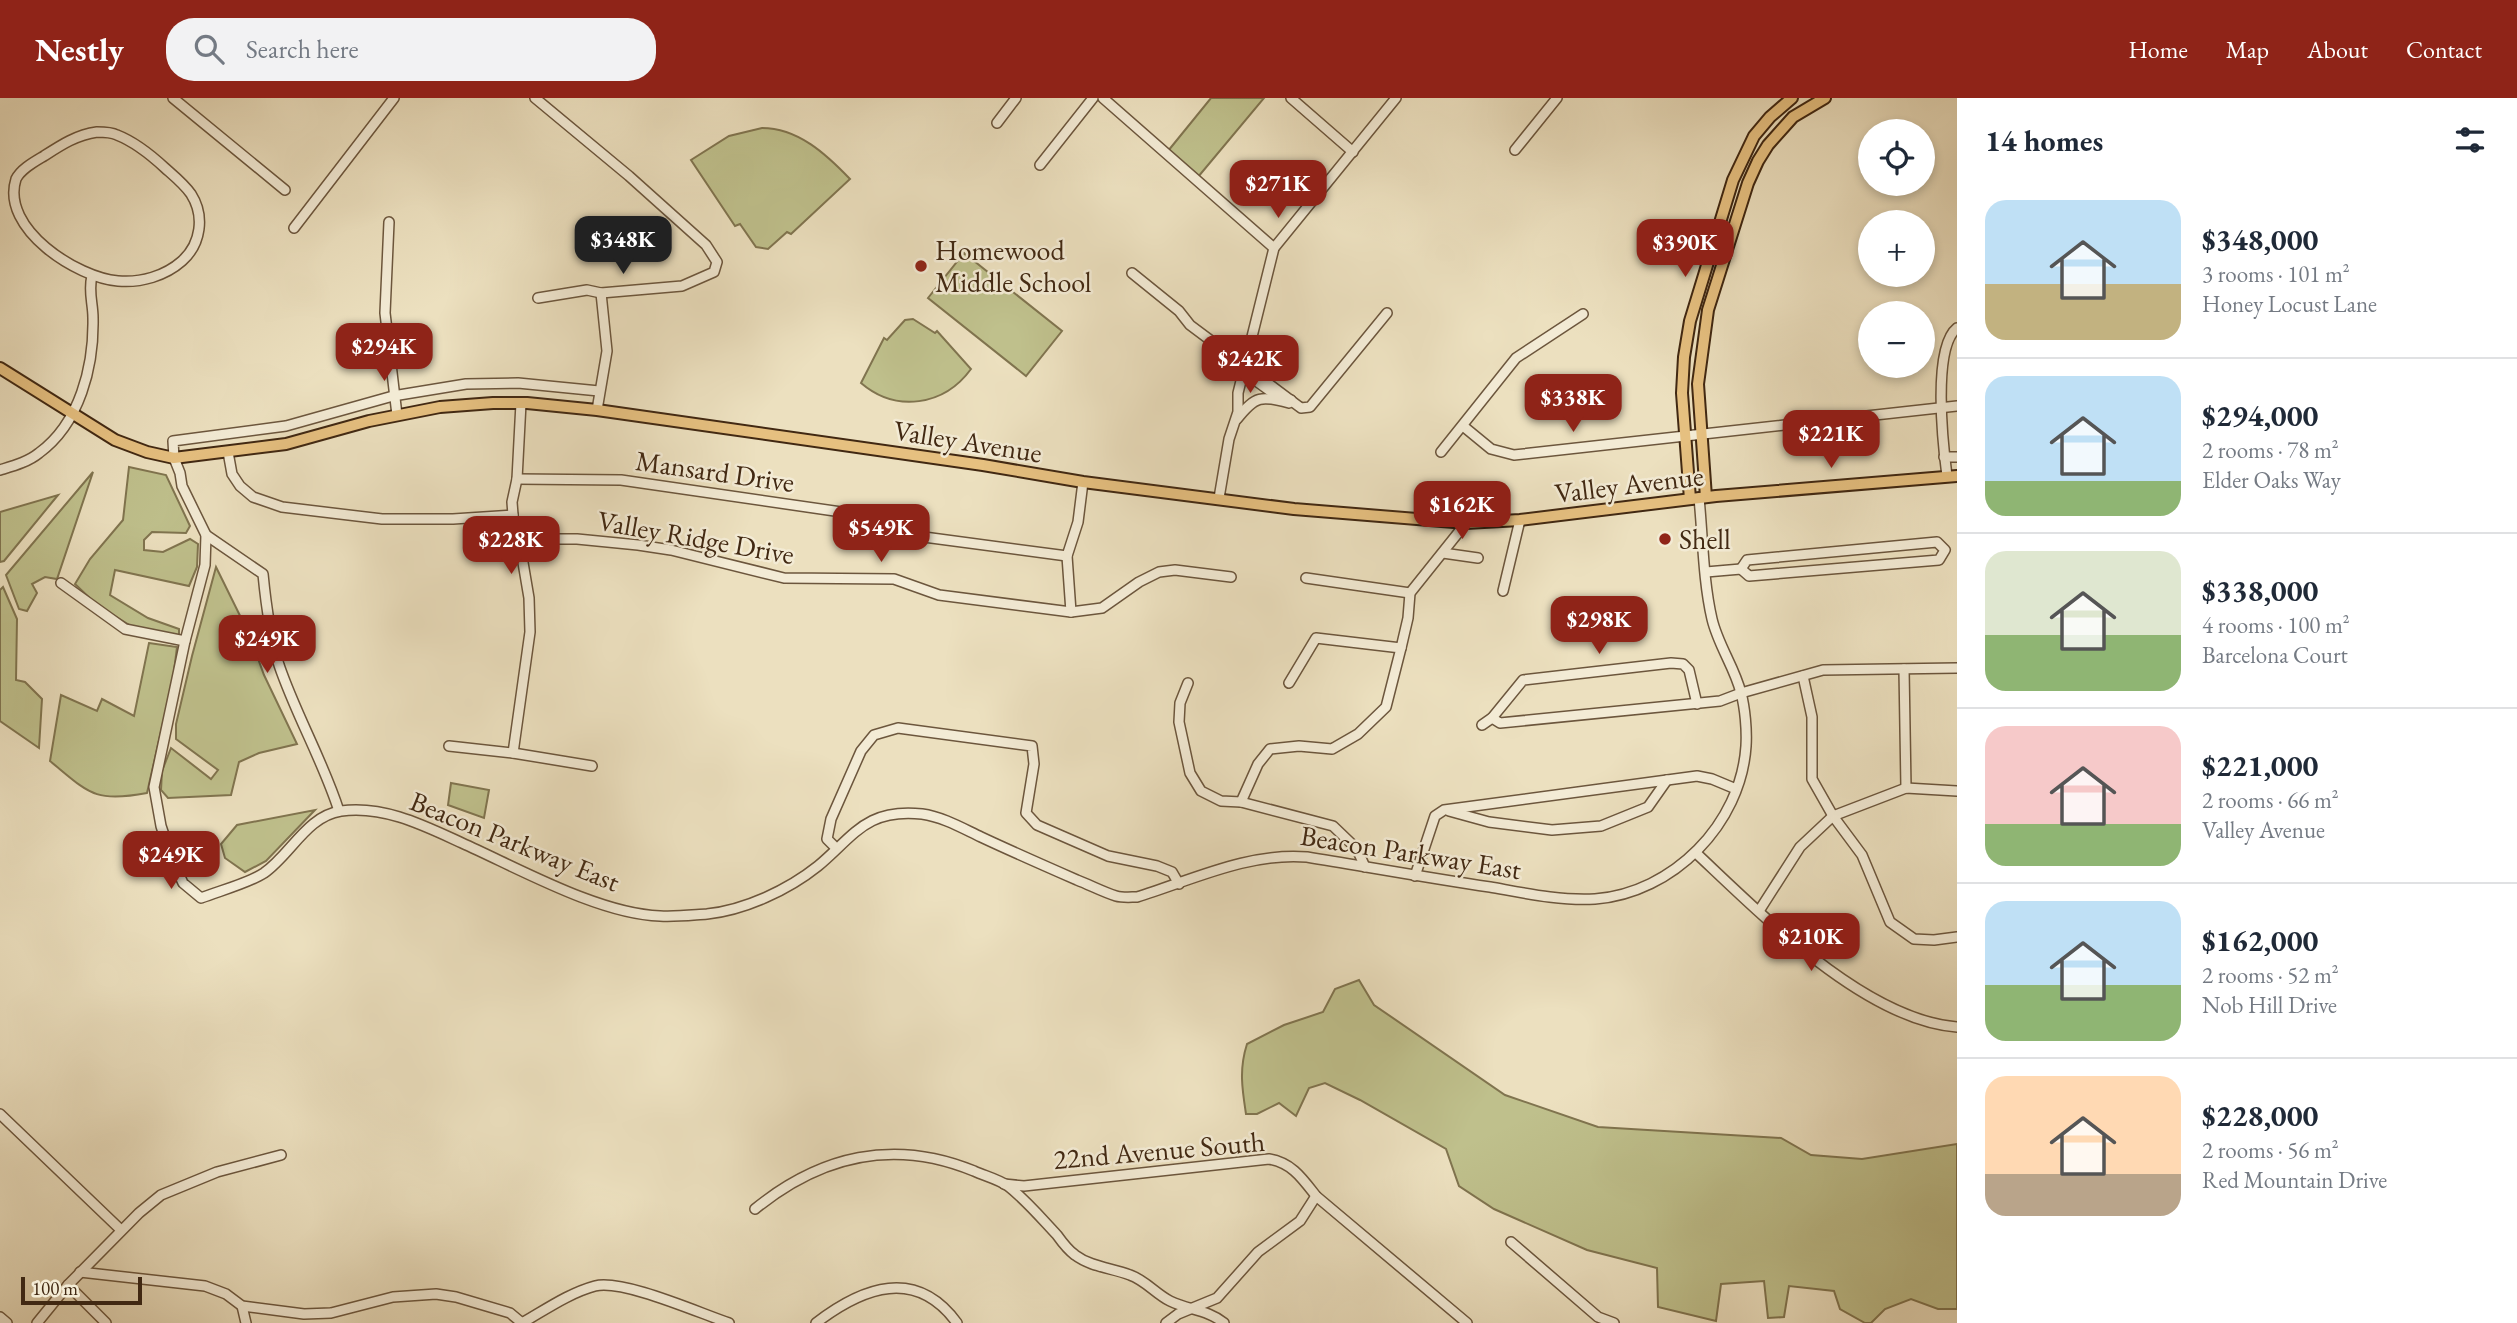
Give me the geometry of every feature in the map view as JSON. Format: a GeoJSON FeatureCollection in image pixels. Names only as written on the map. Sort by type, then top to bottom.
{"type":"FeatureCollection","features":[{"type":"Feature","properties":{"kind":"main road"},"geometry":{"type":"LineString","coordinates":[[1698,498],[1685,435],[1683,381],[1690,321],[1729,192],[1754,136],[1770,117],[1792,98]]}},
{"type":"Feature","properties":{"kind":"main road"},"geometry":{"type":"LineString","coordinates":[[1698,498],[1701,433],[1698,384],[1708,310],[1748,183],[1768,145],[1793,117],[1825,98]]}},
{"type":"Feature","properties":{"kind":"main road","name":"Valley Avenue"},"geometry":{"type":"LineString","coordinates":[[0,368],[115,440],[147,452],[174,458],[286,444],[397,415],[465,405],[521,403],[597,410],[1083,482],[1294,509],[1466,523],[1520,520],[1698,498],[1952,476]]}},
{"type":"Feature","properties":{"kind":"street"},"geometry":{"type":"LineString","coordinates":[[173,98],[285,190]]}},
{"type":"Feature","properties":{"kind":"street"},"geometry":{"type":"LineString","coordinates":[[294,228],[394,98]]}},
{"type":"Feature","properties":{"kind":"street"},"geometry":{"type":"LineString","coordinates":[[536,98],[629,176],[706,246],[717,262],[714,272],[682,286],[601,293],[587,290],[538,298]]}},
{"type":"Feature","properties":{"kind":"street"},"geometry":{"type":"LineString","coordinates":[[998,122],[1016,98]]}},
{"type":"Feature","properties":{"kind":"street"},"geometry":{"type":"LineString","coordinates":[[1040,165],[1093,98]]}},
{"type":"Feature","properties":{"kind":"street"},"geometry":{"type":"LineString","coordinates":[[1102,98],[1274,248]]}},
{"type":"Feature","properties":{"kind":"street"},"geometry":{"type":"LineString","coordinates":[[1291,98],[1302,102],[1353,152]]}},
{"type":"Feature","properties":{"kind":"street"},"geometry":{"type":"LineString","coordinates":[[1219,498],[1240,384],[1274,248],[1396,98]]}},
{"type":"Feature","properties":{"kind":"street"},"geometry":{"type":"LineString","coordinates":[[1515,150],[1557,98]]}},
{"type":"Feature","properties":{"kind":"street"},"geometry":{"type":"LineString","coordinates":[[96,132],[114,133],[149,154],[181,182],[192,195],[200,216],[195,246],[172,269],[142,281],[117,281],[92,276],[46,251],[23,230],[15,215],[11,194],[16,177],[29,165],[70,139],[96,132]]}},
{"type":"Feature","properties":{"kind":"street"},"geometry":{"type":"LineString","coordinates":[[389,222],[385,313],[397,415]]}},
{"type":"Feature","properties":{"kind":"street"},"geometry":{"type":"LineString","coordinates":[[1132,273],[1179,311],[1190,325],[1246,368],[1248,375],[1301,408],[1310,407],[1387,313]]}},
{"type":"Feature","properties":{"kind":"street"},"geometry":{"type":"LineString","coordinates":[[0,470],[40,453],[73,414],[86,382],[92,353],[93,318],[89,287],[92,276]]}},
{"type":"Feature","properties":{"kind":"street"},"geometry":{"type":"LineString","coordinates":[[597,410],[607,351],[601,293]]}},
{"type":"Feature","properties":{"kind":"street"},"geometry":{"type":"LineString","coordinates":[[1441,452],[1516,358],[1583,314]]}},
{"type":"Feature","properties":{"kind":"street"},"geometry":{"type":"LineString","coordinates":[[1952,476],[1944,457],[1941,394],[1946,343],[1957,328]]}},
{"type":"Feature","properties":{"kind":"street"},"geometry":{"type":"LineString","coordinates":[[205,535],[263,575],[267,610],[279,664],[321,760],[339,811],[319,818],[283,859],[262,875],[201,898],[183,883],[172,859],[161,825],[154,787],[185,641],[205,565],[205,535],[182,486],[174,458],[173,441],[286,426],[393,396],[466,384],[517,383],[599,391]]}},
{"type":"Feature","properties":{"kind":"street"},"geometry":{"type":"LineString","coordinates":[[1235,421],[1249,405],[1260,399],[1274,397],[1288,401]]}},
{"type":"Feature","properties":{"kind":"street"},"geometry":{"type":"LineString","coordinates":[[513,753],[530,632],[529,598],[519,539],[514,528],[512,502],[517,479],[521,403]]}},
{"type":"Feature","properties":{"kind":"street"},"geometry":{"type":"LineString","coordinates":[[1463,426],[1491,449],[1514,455],[1957,406]]}},
{"type":"Feature","properties":{"kind":"street"},"geometry":{"type":"LineString","coordinates":[[228,452],[232,474],[240,486],[253,498],[282,507],[382,519],[453,519],[513,515]]}},
{"type":"Feature","properties":{"kind":"street"},"geometry":{"type":"LineString","coordinates":[[1944,457],[1957,457]]}},
{"type":"Feature","properties":{"kind":"street","name":"Mansard Drive"},"geometry":{"type":"LineString","coordinates":[[517,479],[621,480],[680,487],[883,518],[896,521],[924,537],[1068,556]]}},
{"type":"Feature","properties":{"kind":"street"},"geometry":{"type":"LineString","coordinates":[[1071,612],[1068,556],[1078,522],[1083,482]]}},
{"type":"Feature","properties":{"kind":"street","name":"Beacon Parkway East"},"geometry":{"type":"LineString","coordinates":[[339,811],[367,810],[419,823],[586,898],[618,909],[659,916],[710,914],[756,901],[780,890],[817,866],[855,830],[875,819],[895,814],[922,814],[946,820],[1021,856],[1119,897],[1138,897],[1256,859],[1282,855],[1550,897],[1595,899],[1623,894],[1653,884],[1696,853],[1719,825],[1736,789],[1746,744],[1741,693],[1712,620],[1698,498]]}},
{"type":"Feature","properties":{"kind":"street"},"geometry":{"type":"LineString","coordinates":[[1503,591],[1520,520]]}},
{"type":"Feature","properties":{"kind":"street"},"geometry":{"type":"LineString","coordinates":[[1241,802],[1258,764],[1270,749],[1299,746],[1332,749],[1358,734],[1386,707],[1408,618],[1410,593],[1466,523]]}},
{"type":"Feature","properties":{"kind":"street","name":"Valley Ridge Drive"},"geometry":{"type":"LineString","coordinates":[[519,539],[577,539],[638,545],[671,550],[783,578],[894,579],[939,595],[1071,612],[1102,608],[1139,582],[1159,572],[1175,570],[1231,577]]}},
{"type":"Feature","properties":{"kind":"street"},"geometry":{"type":"LineString","coordinates":[[1706,572],[1741,569],[1749,576],[1843,569],[1939,560],[1945,550],[1937,542],[1747,560],[1741,569]]}},
{"type":"Feature","properties":{"kind":"street"},"geometry":{"type":"LineString","coordinates":[[1443,553],[1478,558]]}},
{"type":"Feature","properties":{"kind":"street"},"geometry":{"type":"LineString","coordinates":[[1306,578],[1410,593]]}},
{"type":"Feature","properties":{"kind":"street"},"geometry":{"type":"LineString","coordinates":[[61,583],[125,629],[185,641]]}},
{"type":"Feature","properties":{"kind":"street"},"geometry":{"type":"LineString","coordinates":[[1289,683],[1316,638],[1401,648]]}},
{"type":"Feature","properties":{"kind":"street"},"geometry":{"type":"LineString","coordinates":[[1482,725],[1492,718],[1523,680],[1671,663],[1683,664],[1689,670],[1697,704]]}},
{"type":"Feature","properties":{"kind":"street"},"geometry":{"type":"LineString","coordinates":[[1492,718],[1500,723],[1720,701],[1823,670],[1957,668]]}},
{"type":"Feature","properties":{"kind":"street"},"geometry":{"type":"LineString","coordinates":[[1904,669],[1906,788]]}},
{"type":"Feature","properties":{"kind":"street"},"geometry":{"type":"LineString","coordinates":[[1803,676],[1812,717],[1812,779],[1833,817],[1861,855],[1890,922],[1914,939],[1957,937]]}},
{"type":"Feature","properties":{"kind":"street"},"geometry":{"type":"LineString","coordinates":[[1188,683],[1180,703],[1179,722],[1190,773],[1201,791],[1221,802],[1241,802],[1333,826],[1357,849],[1365,867]]}},
{"type":"Feature","properties":{"kind":"street"},"geometry":{"type":"LineString","coordinates":[[836,848],[827,839],[831,819],[861,751],[874,735],[898,728],[1032,746],[1034,764],[1026,813],[1037,825],[1108,856],[1157,866],[1171,872],[1179,884]]}},
{"type":"Feature","properties":{"kind":"street"},"geometry":{"type":"LineString","coordinates":[[449,746],[592,766]]}},
{"type":"Feature","properties":{"kind":"street"},"geometry":{"type":"LineString","coordinates":[[1415,876],[1435,816],[1444,810],[1697,776],[1736,789]]}},
{"type":"Feature","properties":{"kind":"street"},"geometry":{"type":"LineString","coordinates":[[1444,810],[1489,822],[1552,830],[1601,826],[1647,807],[1667,780]]}},
{"type":"Feature","properties":{"kind":"street"},"geometry":{"type":"LineString","coordinates":[[1759,911],[1800,847],[1833,817],[1906,788],[1940,788],[1956,792]]}},
{"type":"Feature","properties":{"kind":"street"},"geometry":{"type":"LineString","coordinates":[[1696,853],[1759,911],[1835,974],[1875,999],[1924,1021],[1957,1027]]}},
{"type":"Feature","properties":{"kind":"street"},"geometry":{"type":"LineString","coordinates":[[0,1114],[121,1230]]}},
{"type":"Feature","properties":{"kind":"street"},"geometry":{"type":"LineString","coordinates":[[37,1323],[80,1272],[121,1230],[161,1195],[217,1172],[281,1155]]}},
{"type":"Feature","properties":{"kind":"street"},"geometry":{"type":"LineString","coordinates":[[755,1209],[776,1192],[810,1173],[842,1161],[876,1155],[924,1156],[947,1160],[1004,1184],[1022,1198],[1075,1255],[1098,1266],[1132,1275],[1171,1301],[1208,1312],[1224,1323]]}},
{"type":"Feature","properties":{"kind":"street","name":"22nd Avenue South"},"geometry":{"type":"LineString","coordinates":[[1004,1184],[1024,1186],[1269,1159],[1283,1161],[1316,1196],[1467,1323]]}},
{"type":"Feature","properties":{"kind":"street"},"geometry":{"type":"LineString","coordinates":[[1166,1323],[1178,1314],[1217,1298],[1258,1252],[1300,1221],[1316,1196]]}},
{"type":"Feature","properties":{"kind":"street"},"geometry":{"type":"LineString","coordinates":[[1511,1242],[1598,1317],[1608,1322]]}},
{"type":"Feature","properties":{"kind":"street"},"geometry":{"type":"LineString","coordinates":[[80,1272],[205,1286],[226,1294],[242,1306],[304,1314],[331,1313],[393,1297],[436,1294],[457,1297],[510,1313],[522,1323],[580,1292],[608,1284],[640,1292],[729,1323]]}},
{"type":"Feature","properties":{"kind":"street"},"geometry":{"type":"LineString","coordinates":[[68,1285],[106,1323]]}},
{"type":"Feature","properties":{"kind":"street"},"geometry":{"type":"LineString","coordinates":[[816,1323],[865,1293],[886,1287],[929,1295],[947,1309],[957,1323]]}},
{"type":"Feature","properties":{"kind":"street"},"geometry":{"type":"LineString","coordinates":[[242,1306],[246,1323]]}},
{"type":"Feature","properties":{"kind":"street"},"geometry":{"type":"LineString","coordinates":[[0,1317],[7,1323]]}},
{"type":"Feature","properties":{"kind":"green space"},"geometry":{"type":"Polygon","coordinates":[[[1211,98],[1264,98],[1198,177],[1168,151],[1211,98]]]}},
{"type":"Feature","properties":{"kind":"green space"},"geometry":{"type":"Polygon","coordinates":[[[762,128],[788,132],[810,144],[850,179],[791,234],[787,232],[768,249],[756,247],[740,224],[735,226],[691,160],[729,136],[762,128]]]}},
{"type":"Feature","properties":{"kind":"green space"},"geometry":{"type":"Polygon","coordinates":[[[964,253],[1062,331],[1026,376],[928,298],[964,253]]]}},
{"type":"Feature","properties":{"kind":"green space"},"geometry":{"type":"Polygon","coordinates":[[[913,319],[935,333],[937,331],[971,369],[960,381],[934,398],[904,402],[889,399],[861,383],[884,338],[887,340],[905,320],[913,319]]]}},
{"type":"Feature","properties":{"kind":"green space"},"geometry":{"type":"Polygon","coordinates":[[[129,467],[166,475],[190,526],[186,533],[152,532],[144,540],[144,550],[163,552],[190,539],[198,544],[197,567],[189,586],[115,570],[110,595],[148,618],[179,629],[179,636],[131,626],[97,605],[75,584],[90,559],[123,520],[129,467]]]}},
{"type":"Feature","properties":{"kind":"green space"},"geometry":{"type":"Polygon","coordinates":[[[93,472],[57,579],[45,577],[32,584],[37,593],[27,611],[19,609],[6,575],[93,472]]]}},
{"type":"Feature","properties":{"kind":"green space"},"geometry":{"type":"Polygon","coordinates":[[[58,495],[4,561],[0,562],[0,512],[58,495]]]}},
{"type":"Feature","properties":{"kind":"green space"},"geometry":{"type":"Polygon","coordinates":[[[216,567],[249,634],[264,675],[297,744],[259,753],[239,762],[231,795],[168,798],[161,790],[162,771],[171,748],[211,779],[218,770],[176,739],[176,724],[216,567]]]}},
{"type":"Feature","properties":{"kind":"green space"},"geometry":{"type":"Polygon","coordinates":[[[3,587],[17,619],[16,680],[25,682],[42,699],[39,748],[0,721],[0,590],[3,587]]]}},
{"type":"Feature","properties":{"kind":"green space"},"geometry":{"type":"Polygon","coordinates":[[[149,643],[177,647],[173,679],[147,793],[115,797],[93,793],[50,761],[61,695],[97,711],[102,699],[134,716],[149,643]]]}},
{"type":"Feature","properties":{"kind":"green space"},"geometry":{"type":"Polygon","coordinates":[[[451,783],[489,790],[484,818],[448,805],[451,783]]]}},
{"type":"Feature","properties":{"kind":"green space"},"geometry":{"type":"Polygon","coordinates":[[[315,810],[266,861],[245,872],[225,858],[221,844],[237,825],[315,810]]]}},
{"type":"Feature","properties":{"kind":"green space"},"geometry":{"type":"Polygon","coordinates":[[[1359,980],[1374,1005],[1505,1095],[1598,1127],[1781,1138],[1811,1155],[1862,1159],[1957,1144],[1957,1309],[1938,1309],[1911,1299],[1885,1309],[1871,1323],[1865,1323],[1840,1309],[1834,1291],[1789,1286],[1784,1317],[1768,1318],[1764,1281],[1721,1284],[1716,1321],[1658,1307],[1657,1268],[1587,1250],[1494,1209],[1459,1186],[1446,1149],[1325,1083],[1309,1088],[1296,1116],[1279,1103],[1257,1114],[1246,1114],[1242,1070],[1247,1044],[1284,1025],[1323,1012],[1335,989],[1359,980]]]}},
{"type":"Feature","properties":{"kind":"place","name":"Homewood Middle School"},"geometry":{"type":"Point","coordinates":[921,266]}},
{"type":"Feature","properties":{"kind":"place","name":"Shell"},"geometry":{"type":"Point","coordinates":[1665,539]}}]}
